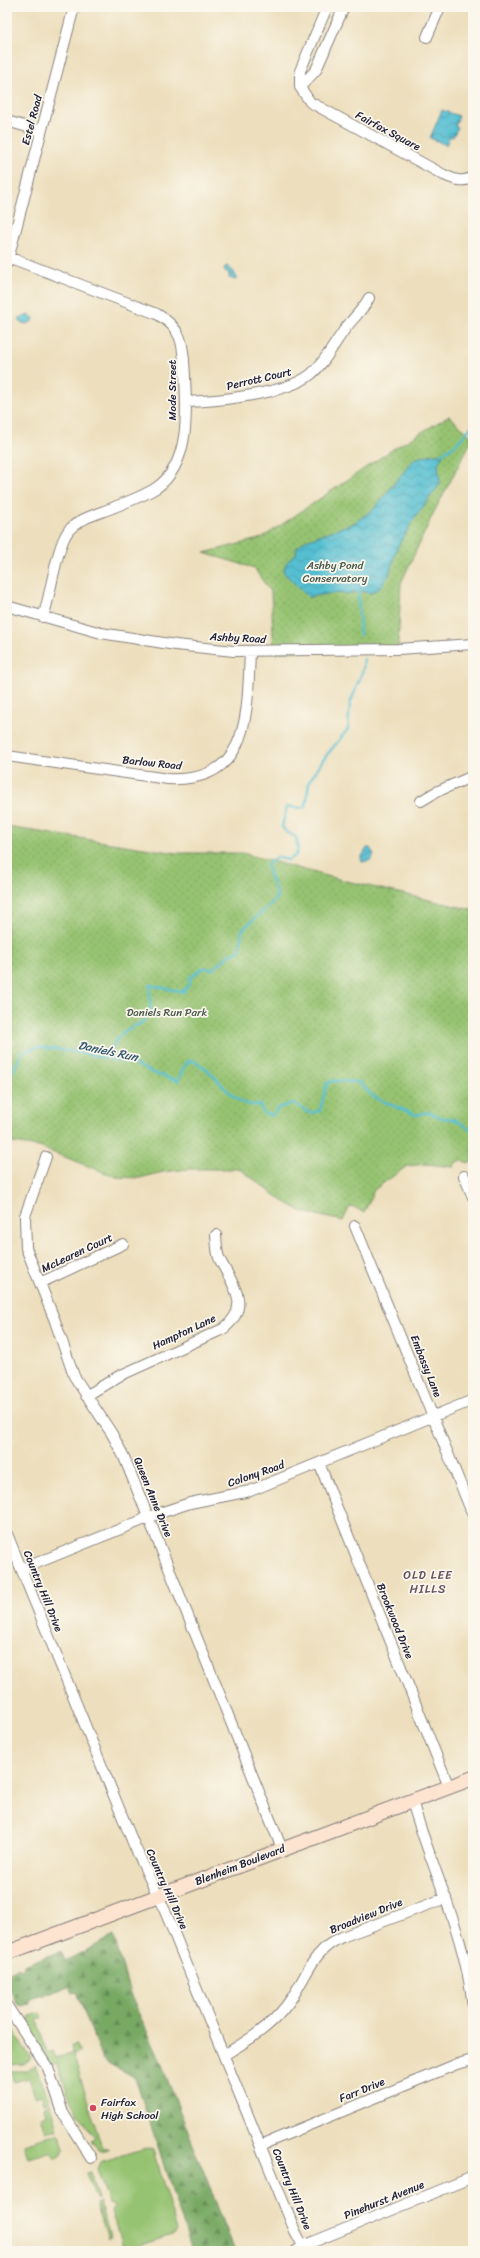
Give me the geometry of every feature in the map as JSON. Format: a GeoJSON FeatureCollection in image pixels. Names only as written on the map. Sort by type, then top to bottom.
{"type":"FeatureCollection","features":[{"type":"Feature","properties":{"kind":"main road","name":"Blenheim Boulevard"},"geometry":{"type":"LineString","coordinates":[[7,1952],[473,1778]]}},
{"type":"Feature","properties":{"kind":"street","name":"Estel Road"},"geometry":{"type":"LineString","coordinates":[[8,260],[74,7]]}},
{"type":"Feature","properties":{"kind":"street"},"geometry":{"type":"LineString","coordinates":[[300,87],[300,71],[327,7]]}},
{"type":"Feature","properties":{"kind":"street"},"geometry":{"type":"LineString","coordinates":[[300,87],[316,70],[344,7]]}},
{"type":"Feature","properties":{"kind":"street"},"geometry":{"type":"LineString","coordinates":[[427,37],[440,7]]}},
{"type":"Feature","properties":{"kind":"street","name":"Fairfax Square"},"geometry":{"type":"LineString","coordinates":[[300,87],[310,102],[444,175],[457,181],[467,180],[473,176]]}},
{"type":"Feature","properties":{"kind":"street"},"geometry":{"type":"LineString","coordinates":[[7,121],[41,130]]}},
{"type":"Feature","properties":{"kind":"street","name":"Mode Street"},"geometry":{"type":"LineString","coordinates":[[8,260],[126,301],[167,320],[175,327],[183,343],[186,402],[181,450],[172,472],[162,483],[145,494],[88,517],[70,530],[62,545],[43,617]]}},
{"type":"Feature","properties":{"kind":"street","name":"Perrott Court"},"geometry":{"type":"LineString","coordinates":[[186,402],[211,401],[245,395],[291,385],[304,380],[319,366],[352,320],[364,308],[369,298]]}},
{"type":"Feature","properties":{"kind":"street","name":"Ashby Road"},"geometry":{"type":"LineString","coordinates":[[7,606],[84,629],[133,639],[250,652],[398,648],[473,644]]}},
{"type":"Feature","properties":{"kind":"street","name":"Barlow Road"},"geometry":{"type":"LineString","coordinates":[[7,756],[168,779],[181,779],[202,775],[215,768],[228,758],[240,740],[245,720],[250,652]]}},
{"type":"Feature","properties":{"kind":"street"},"geometry":{"type":"LineString","coordinates":[[421,801],[436,792],[473,776]]}},
{"type":"Feature","properties":{"kind":"street","name":"Queen Anne Drive"},"geometry":{"type":"LineString","coordinates":[[46,1157],[27,1208],[24,1226],[26,1248],[71,1368],[86,1396],[119,1446],[282,1849]]}},
{"type":"Feature","properties":{"kind":"street"},"geometry":{"type":"LineString","coordinates":[[464,1176],[473,1198]]}},
{"type":"Feature","properties":{"kind":"street","name":"Embassy Lane"},"geometry":{"type":"LineString","coordinates":[[355,1226],[473,1514]]}},
{"type":"Feature","properties":{"kind":"street","name":"Hampton Lane"},"geometry":{"type":"LineString","coordinates":[[86,1396],[119,1376],[222,1329],[232,1320],[238,1306],[238,1293],[217,1253],[216,1235]]}},
{"type":"Feature","properties":{"kind":"street","name":"McLearen Court"},"geometry":{"type":"LineString","coordinates":[[40,1283],[123,1244]]}},
{"type":"Feature","properties":{"kind":"street","name":"Colony Road"},"geometry":{"type":"LineString","coordinates":[[22,1569],[148,1518],[190,1503],[250,1491],[473,1400]]}},
{"type":"Feature","properties":{"kind":"street","name":"Brookwood Drive"},"geometry":{"type":"LineString","coordinates":[[319,1464],[449,1787]]}},
{"type":"Feature","properties":{"kind":"street","name":"Country Hill Drive"},"geometry":{"type":"LineString","coordinates":[[7,1534],[134,1845],[158,1896],[261,2145],[295,2231],[300,2248]]}},
{"type":"Feature","properties":{"kind":"street"},"geometry":{"type":"LineString","coordinates":[[412,1801],[466,1959],[473,2006]]}},
{"type":"Feature","properties":{"kind":"street","name":"Broadview Drive"},"geometry":{"type":"LineString","coordinates":[[224,2055],[254,2038],[275,2019],[296,1993],[314,1958],[328,1944],[342,1936],[446,1898]]}},
{"type":"Feature","properties":{"kind":"street"},"geometry":{"type":"LineString","coordinates":[[7,2006],[48,2068],[63,2113],[91,2158]]}},
{"type":"Feature","properties":{"kind":"street","name":"Farr Drive"},"geometry":{"type":"LineString","coordinates":[[261,2145],[457,2064],[473,2060]]}},
{"type":"Feature","properties":{"kind":"street","name":"Pinehurst Avenue"},"geometry":{"type":"LineString","coordinates":[[300,2248],[473,2177]]}},
{"type":"Feature","properties":{"kind":"green space","name":"Ashby Pond Conservatory"},"geometry":{"type":"Polygon","coordinates":[[[449,416],[473,438],[434,512],[401,583],[398,649],[274,652],[271,593],[254,568],[204,553],[262,538],[393,449],[449,416]]]}},
{"type":"Feature","properties":{"kind":"green space","name":"Daniels Run Park"},"geometry":{"type":"Polygon","coordinates":[[[7,827],[177,853],[242,853],[342,880],[473,910],[473,1161],[469,1163],[463,1161],[456,1162],[454,1167],[426,1164],[407,1166],[374,1190],[364,1213],[354,1207],[349,1208],[343,1221],[303,1212],[283,1201],[240,1169],[189,1169],[163,1172],[140,1178],[116,1177],[39,1147],[7,1142],[7,827]]]}},
{"type":"Feature","properties":{"kind":"green space"},"geometry":{"type":"Polygon","coordinates":[[[114,1936],[130,1994],[157,2053],[235,2251],[192,2251],[135,2078],[102,2059],[77,1992],[72,1993],[69,1987],[30,1999],[30,2004],[22,2006],[17,2004],[7,1984],[8,1973],[19,1967],[21,1969],[24,1967],[23,1965],[61,1951],[65,1961],[114,1936]]]}},
{"type":"Feature","properties":{"kind":"green space"},"geometry":{"type":"Polygon","coordinates":[[[40,2013],[42,2018],[37,2019],[47,2053],[53,2051],[56,2058],[72,2052],[71,2045],[77,2044],[79,2052],[73,2054],[102,2148],[109,2147],[109,2149],[99,2151],[91,2141],[95,2138],[72,2104],[57,2063],[51,2065],[29,2031],[28,2020],[31,2016],[40,2013]]]}},
{"type":"Feature","properties":{"kind":"green space"},"geometry":{"type":"Polygon","coordinates":[[[7,2021],[31,2058],[24,2064],[7,2065],[7,2021]]]}},
{"type":"Feature","properties":{"kind":"green space"},"geometry":{"type":"Polygon","coordinates":[[[35,2065],[50,2102],[44,2103],[42,2095],[35,2097],[29,2078],[14,2082],[10,2071],[25,2071],[35,2065]]]}},
{"type":"Feature","properties":{"kind":"green space"},"geometry":{"type":"Polygon","coordinates":[[[51,2104],[58,2129],[46,2133],[41,2116],[47,2114],[45,2106],[51,2104]]]}},
{"type":"Feature","properties":{"kind":"green space"},"geometry":{"type":"Polygon","coordinates":[[[60,2133],[64,2149],[61,2156],[56,2158],[49,2152],[28,2158],[24,2144],[60,2133]]]}},
{"type":"Feature","properties":{"kind":"green space"},"geometry":{"type":"Polygon","coordinates":[[[146,2148],[153,2150],[177,2231],[175,2234],[128,2249],[122,2245],[111,2211],[114,2206],[109,2204],[97,2169],[100,2162],[146,2148]]]}},
{"type":"Feature","properties":{"kind":"green space"},"geometry":{"type":"Polygon","coordinates":[[[90,2172],[98,2199],[95,2199],[86,2173],[90,2172]]]}},
{"type":"Feature","properties":{"kind":"green space"},"geometry":{"type":"Polygon","coordinates":[[[99,2202],[110,2236],[108,2239],[96,2203],[99,2202]]]}},
{"type":"Feature","properties":{"kind":"water"},"geometry":{"type":"Polygon","coordinates":[[[442,110],[459,116],[455,126],[458,127],[453,137],[450,136],[446,145],[430,138],[442,110]]]}},
{"type":"Feature","properties":{"kind":"water"},"geometry":{"type":"Polygon","coordinates":[[[227,266],[234,272],[237,279],[235,280],[229,278],[229,273],[225,271],[224,268],[227,266]]]}},
{"type":"Feature","properties":{"kind":"water"},"geometry":{"type":"Polygon","coordinates":[[[29,315],[34,318],[33,321],[27,324],[19,322],[20,318],[29,315]]]}},
{"type":"Feature","properties":{"kind":"water"},"geometry":{"type":"Polygon","coordinates":[[[433,454],[443,454],[438,464],[440,484],[416,516],[397,548],[389,575],[379,588],[371,593],[359,591],[347,594],[333,593],[308,597],[284,573],[286,564],[296,554],[297,547],[306,540],[354,523],[374,509],[414,459],[433,454]]]}},
{"type":"Feature","properties":{"kind":"water"},"geometry":{"type":"Polygon","coordinates":[[[367,848],[370,848],[374,854],[371,860],[362,862],[361,858],[367,848]]]}},
{"type":"Feature","properties":{"kind":"waterway"},"geometry":{"type":"LineString","coordinates":[[441,454],[456,444],[473,425]]}},
{"type":"Feature","properties":{"kind":"waterway"},"geometry":{"type":"LineString","coordinates":[[358,589],[360,635]]}},
{"type":"Feature","properties":{"kind":"waterway"},"geometry":{"type":"LineString","coordinates":[[106,1058],[116,1040],[128,1029],[142,1023],[150,1011],[150,985],[183,992],[189,984],[189,979],[202,968],[213,969],[229,955],[240,950],[242,930],[273,902],[277,896],[267,865],[277,857],[288,860],[296,855],[298,848],[296,837],[286,832],[282,827],[287,806],[297,808],[306,807],[309,782],[322,761],[348,729],[350,704],[363,670],[364,659]]}},
{"type":"Feature","properties":{"kind":"waterway","name":"Daniels Run"},"geometry":{"type":"LineString","coordinates":[[7,1073],[13,1071],[23,1051],[39,1047],[83,1053],[135,1064],[153,1073],[178,1081],[184,1066],[190,1060],[206,1069],[239,1100],[247,1104],[260,1105],[264,1114],[273,1115],[278,1108],[294,1103],[309,1113],[320,1111],[327,1083],[333,1081],[358,1082],[374,1097],[396,1107],[416,1115],[429,1112],[442,1118],[454,1119],[473,1131]]}},
{"type":"Feature","properties":{"kind":"place","name":"Fairfax High School"},"geometry":{"type":"Point","coordinates":[93,2108]}},
{"type":"Feature","properties":{"kind":"district","name":"OLD LEE HILLS"},"geometry":{"type":"Point","coordinates":[428,1582]}}]}
